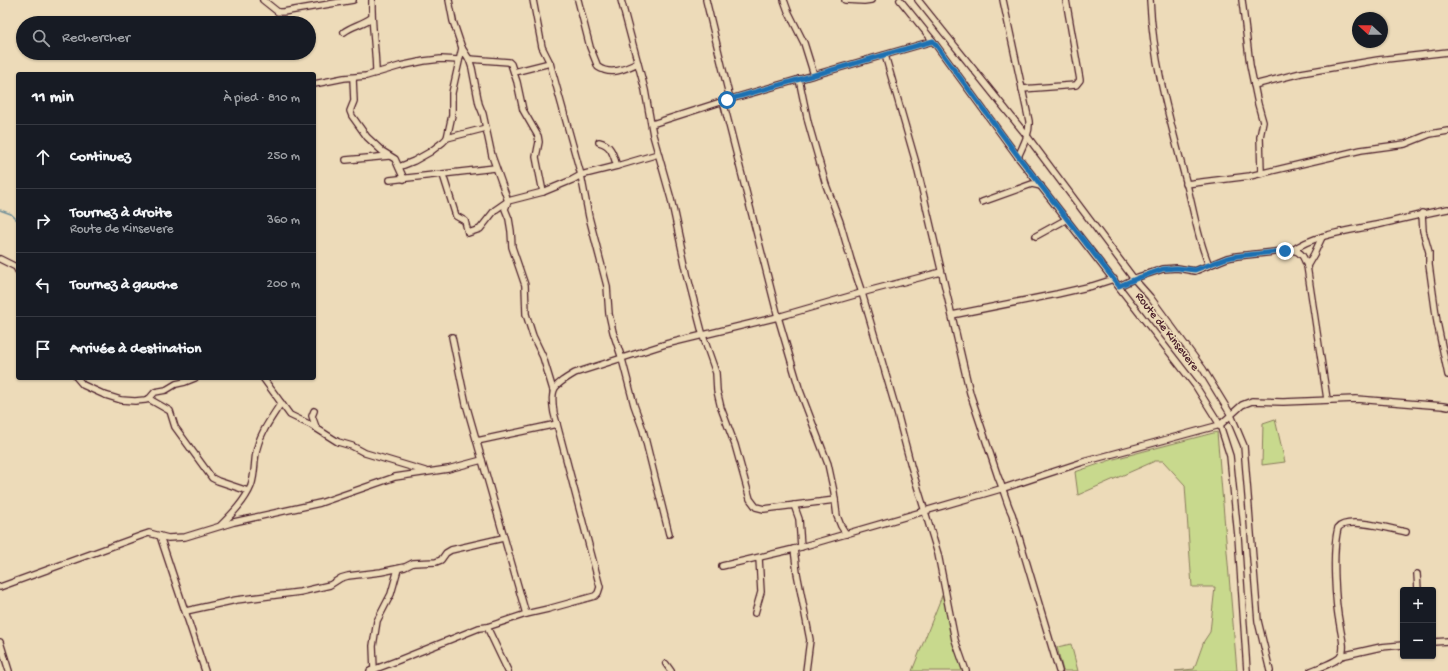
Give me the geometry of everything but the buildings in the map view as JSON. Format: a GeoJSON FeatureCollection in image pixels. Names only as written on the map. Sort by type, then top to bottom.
{"type":"FeatureCollection","features":[{"type":"Feature","properties":{"kind":"street"},"geometry":{"type":"LineString","coordinates":[[263,0],[278,12],[353,0]]}},
{"type":"Feature","properties":{"kind":"street"},"geometry":{"type":"LineString","coordinates":[[372,0],[371,18],[374,35],[376,73]]}},
{"type":"Feature","properties":{"kind":"street"},"geometry":{"type":"LineString","coordinates":[[398,568],[391,594],[376,622],[372,670],[479,628],[595,596],[600,590],[554,413],[552,400],[553,390],[543,357],[533,336],[526,314],[525,285],[512,247],[509,219],[505,209],[508,201],[495,168],[479,104],[472,68],[469,59],[462,48],[449,0]]}},
{"type":"Feature","properties":{"kind":"street"},"geometry":{"type":"LineString","coordinates":[[533,0],[542,47],[550,63],[581,175],[589,217],[607,286],[609,314],[613,332],[634,405],[643,430],[669,534]]}},
{"type":"Feature","properties":{"kind":"street"},"geometry":{"type":"LineString","coordinates":[[578,0],[590,47],[598,67],[607,72],[614,72],[638,63]]}},
{"type":"Feature","properties":{"kind":"street"},"geometry":{"type":"LineString","coordinates":[[621,0],[638,63],[658,154],[671,199],[688,278],[703,336],[716,374],[717,391],[721,408],[731,434],[750,499],[756,507],[764,509],[835,500]]}},
{"type":"Feature","properties":{"kind":"street"},"geometry":{"type":"LineString","coordinates":[[706,0],[730,99]]}},
{"type":"Feature","properties":{"kind":"street"},"geometry":{"type":"LineString","coordinates":[[784,0],[802,38],[814,75]]}},
{"type":"Feature","properties":{"kind":"street"},"geometry":{"type":"LineString","coordinates":[[845,0],[871,0]]}},
{"type":"Feature","properties":{"kind":"street","name":"Route de Kinsevere"},"geometry":{"type":"LineString","coordinates":[[900,0],[933,41],[1018,156],[1195,385],[1220,425],[1227,443],[1231,463],[1238,536],[1247,671]]}},
{"type":"Feature","properties":{"kind":"street"},"geometry":{"type":"LineString","coordinates":[[918,0],[1027,136],[1134,279],[1150,297],[1203,368],[1231,415],[1244,446],[1258,621],[1270,671]]}},
{"type":"Feature","properties":{"kind":"street"},"geometry":{"type":"LineString","coordinates":[[1003,0],[1029,121],[1027,136],[1018,156]]}},
{"type":"Feature","properties":{"kind":"street"},"geometry":{"type":"LineString","coordinates":[[1022,89],[1076,84],[1080,80],[1066,0]]}},
{"type":"Feature","properties":{"kind":"street"},"geometry":{"type":"LineString","coordinates":[[1150,0],[1152,33],[1156,57],[1186,184],[1199,235],[1209,265]]}},
{"type":"Feature","properties":{"kind":"street"},"geometry":{"type":"LineString","coordinates":[[1242,0],[1250,65],[1263,122],[1260,137],[1261,172]]}},
{"type":"Feature","properties":{"kind":"street"},"geometry":{"type":"LineString","coordinates":[[344,32],[371,18]]}},
{"type":"Feature","properties":{"kind":"street"},"geometry":{"type":"LineString","coordinates":[[652,124],[723,101],[933,41]]}},
{"type":"Feature","properties":{"kind":"street"},"geometry":{"type":"LineString","coordinates":[[447,138],[452,115],[452,93],[462,48]]}},
{"type":"Feature","properties":{"kind":"street"},"geometry":{"type":"LineString","coordinates":[[1254,85],[1300,73],[1372,61],[1448,52]]}},
{"type":"Feature","properties":{"kind":"street"},"geometry":{"type":"LineString","coordinates":[[884,55],[916,163],[952,315],[954,331],[970,393],[998,477],[1004,488],[1005,498],[1012,514],[1059,671]]}},
{"type":"Feature","properties":{"kind":"street"},"geometry":{"type":"LineString","coordinates":[[316,84],[344,78],[366,76],[424,61],[441,59],[459,60]]}},
{"type":"Feature","properties":{"kind":"street"},"geometry":{"type":"LineString","coordinates":[[469,59],[508,62],[511,64],[518,82],[523,110],[538,136],[539,142],[536,157],[543,192]]}},
{"type":"Feature","properties":{"kind":"street"},"geometry":{"type":"LineString","coordinates":[[514,72],[550,63]]}},
{"type":"Feature","properties":{"kind":"street"},"geometry":{"type":"LineString","coordinates":[[353,78],[354,101],[350,111],[352,116],[367,137],[389,156],[395,159],[404,179]]}},
{"type":"Feature","properties":{"kind":"street"},"geometry":{"type":"LineString","coordinates":[[799,80],[808,122],[818,157],[840,222],[850,260],[862,293],[911,466],[938,554],[955,640],[966,671]]}},
{"type":"Feature","properties":{"kind":"street"},"geometry":{"type":"LineString","coordinates":[[723,101],[778,317],[799,388],[828,464],[838,521],[846,534]]}},
{"type":"Feature","properties":{"kind":"street"},"geometry":{"type":"LineString","coordinates":[[399,167],[430,152],[447,138],[486,128]]}},
{"type":"Feature","properties":{"kind":"street"},"geometry":{"type":"LineString","coordinates":[[1186,184],[1250,176],[1261,172],[1288,168],[1361,150],[1404,144],[1430,134],[1448,130]]}},
{"type":"Feature","properties":{"kind":"street"},"geometry":{"type":"LineString","coordinates":[[600,142],[605,143],[611,150],[617,166]]}},
{"type":"Feature","properties":{"kind":"street"},"geometry":{"type":"LineString","coordinates":[[443,175],[456,216],[465,221],[468,233],[480,229],[495,210],[508,201],[543,192],[581,175],[658,154]]}},
{"type":"Feature","properties":{"kind":"street"},"geometry":{"type":"LineString","coordinates":[[346,160],[389,156]]}},
{"type":"Feature","properties":{"kind":"street"},"geometry":{"type":"LineString","coordinates":[[390,180],[495,168]]}},
{"type":"Feature","properties":{"kind":"street"},"geometry":{"type":"LineString","coordinates":[[982,202],[1032,184],[1041,186]]}},
{"type":"Feature","properties":{"kind":"street"},"geometry":{"type":"LineString","coordinates":[[1119,286],[1163,269],[1177,268],[1195,270],[1237,256],[1293,250],[1308,241],[1322,237],[1422,213],[1448,209]]}},
{"type":"Feature","properties":{"kind":"street"},"geometry":{"type":"LineString","coordinates":[[1422,213],[1423,231],[1429,252],[1437,322],[1448,375]]}},
{"type":"Feature","properties":{"kind":"street"},"geometry":{"type":"LineString","coordinates":[[1036,236],[1067,220]]}},
{"type":"Feature","properties":{"kind":"street"},"geometry":{"type":"LineString","coordinates":[[1307,266],[1322,237]]}},
{"type":"Feature","properties":{"kind":"street"},"geometry":{"type":"LineString","coordinates":[[1293,250],[1301,254],[1307,266],[1327,399]]}},
{"type":"Feature","properties":{"kind":"street"},"geometry":{"type":"LineString","coordinates":[[0,259],[16,267]]}},
{"type":"Feature","properties":{"kind":"street"},"geometry":{"type":"LineString","coordinates":[[553,390],[562,380],[575,373],[666,344],[778,317],[941,272]]}},
{"type":"Feature","properties":{"kind":"street"},"geometry":{"type":"LineString","coordinates":[[952,315],[1057,294],[1114,279]]}},
{"type":"Feature","properties":{"kind":"street"},"geometry":{"type":"LineString","coordinates":[[452,337],[466,404],[503,538],[526,614]]}},
{"type":"Feature","properties":{"kind":"street"},"geometry":{"type":"LineString","coordinates":[[78,380],[83,385],[121,400],[135,401],[149,399],[170,411],[174,427],[212,478],[248,491]]}},
{"type":"Feature","properties":{"kind":"street"},"geometry":{"type":"LineString","coordinates":[[149,399],[155,392],[166,390],[176,384],[190,380]]}},
{"type":"Feature","properties":{"kind":"street"},"geometry":{"type":"LineString","coordinates":[[264,380],[290,415],[316,427],[338,442],[352,446],[365,453],[426,471]]}},
{"type":"Feature","properties":{"kind":"street"},"geometry":{"type":"LineString","coordinates":[[722,566],[794,549],[1004,488],[1083,462],[1220,425],[1242,405],[1252,401],[1283,402],[1356,399],[1448,407]]}},
{"type":"Feature","properties":{"kind":"street"},"geometry":{"type":"LineString","coordinates":[[220,526],[235,511],[248,491],[255,473],[256,452],[262,435],[267,423],[281,403]]}},
{"type":"Feature","properties":{"kind":"street"},"geometry":{"type":"LineString","coordinates":[[314,411],[312,416],[316,427]]}},
{"type":"Feature","properties":{"kind":"street"},"geometry":{"type":"LineString","coordinates":[[477,440],[557,424]]}},
{"type":"Feature","properties":{"kind":"street"},"geometry":{"type":"LineString","coordinates":[[0,587],[150,533],[168,538],[185,537],[220,526],[320,503],[395,477],[426,471],[448,469],[482,460]]}},
{"type":"Feature","properties":{"kind":"street"},"geometry":{"type":"LineString","coordinates":[[794,505],[799,519],[801,547]]}},
{"type":"Feature","properties":{"kind":"street"},"geometry":{"type":"LineString","coordinates":[[1341,656],[1343,650],[1338,616],[1335,568],[1338,528],[1341,524],[1356,523],[1406,532]]}},
{"type":"Feature","properties":{"kind":"street"},"geometry":{"type":"LineString","coordinates":[[160,536],[205,671]]}},
{"type":"Feature","properties":{"kind":"street"},"geometry":{"type":"LineString","coordinates":[[186,611],[236,600],[300,592],[330,585],[341,578],[348,576],[373,573],[413,564],[436,562],[441,560],[446,553],[451,550],[503,538]]}},
{"type":"Feature","properties":{"kind":"street"},"geometry":{"type":"LineString","coordinates":[[794,549],[797,573],[810,640],[806,671]]}},
{"type":"Feature","properties":{"kind":"street"},"geometry":{"type":"LineString","coordinates":[[755,613],[761,592],[759,558]]}},
{"type":"Feature","properties":{"kind":"street"},"geometry":{"type":"LineString","coordinates":[[1416,574],[1418,587]]}},
{"type":"Feature","properties":{"kind":"street"},"geometry":{"type":"LineString","coordinates":[[487,627],[508,671]]}},
{"type":"Feature","properties":{"kind":"street"},"geometry":{"type":"LineString","coordinates":[[1436,642],[1448,641]]}},
{"type":"Feature","properties":{"kind":"street"},"geometry":{"type":"LineString","coordinates":[[0,642],[9,671]]}},
{"type":"Feature","properties":{"kind":"street"},"geometry":{"type":"LineString","coordinates":[[1311,671],[1336,660],[1341,656],[1381,647],[1400,645]]}},
{"type":"Feature","properties":{"kind":"street"},"geometry":{"type":"LineString","coordinates":[[666,664],[671,671]]}},
{"type":"Feature","properties":{"kind":"green space"},"geometry":{"type":"Polygon","coordinates":[[[1275,419],[1285,462],[1262,465],[1263,423],[1275,419]]]}},
{"type":"Feature","properties":{"kind":"green space"},"geometry":{"type":"Polygon","coordinates":[[[1217,432],[1237,671],[1175,671],[1194,669],[1204,641],[1210,632],[1215,587],[1192,587],[1185,485],[1163,461],[1155,461],[1078,495],[1075,472],[1114,459],[1217,432]]]}},
{"type":"Feature","properties":{"kind":"green space"},"geometry":{"type":"Polygon","coordinates":[[[945,588],[963,671],[912,671],[945,588]]]}},
{"type":"Feature","properties":{"kind":"green space"},"geometry":{"type":"Polygon","coordinates":[[[1071,644],[1078,671],[1063,671],[1057,647],[1071,644]]]}},
{"type":"Feature","properties":{"kind":"waterway"},"geometry":{"type":"LineString","coordinates":[[0,210],[11,214],[16,219]]}},
{"type":"Feature","properties":{"kind":"route"},"geometry":{"type":"LineString","coordinates":[[727,100],[933,41],[1018,156],[1119,286],[1154,271],[1163,269],[1177,268],[1195,270],[1227,258],[1285,251]]}}]}
